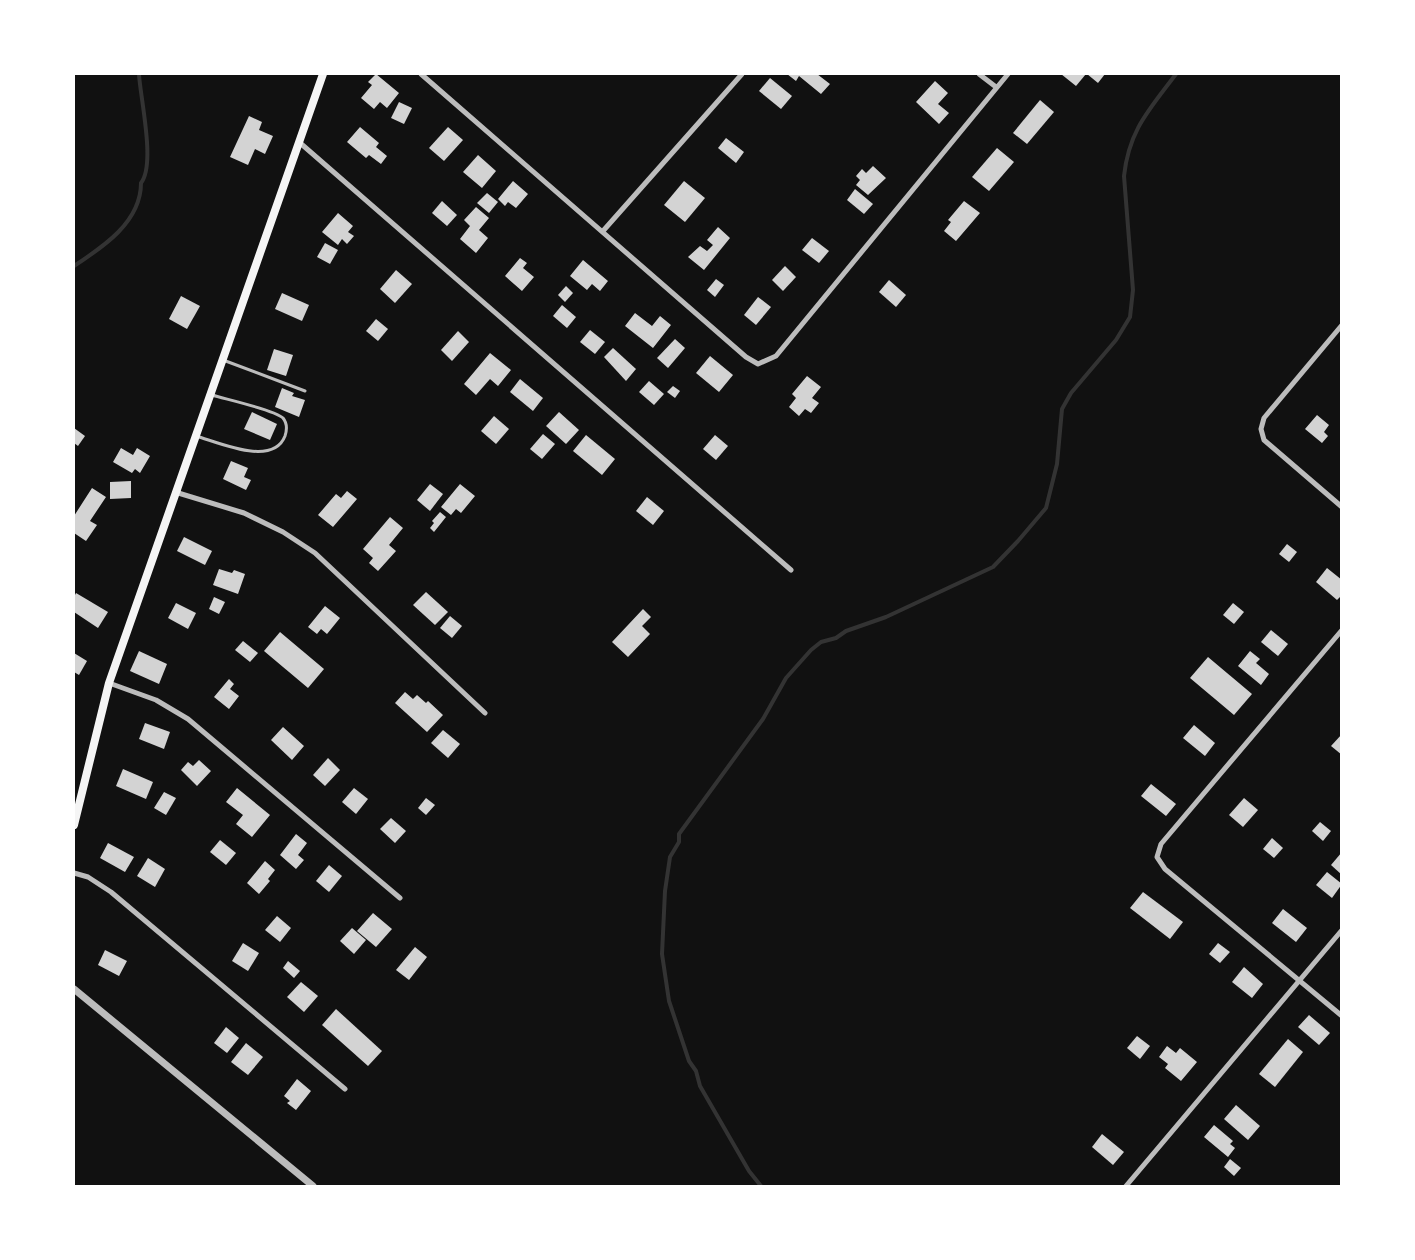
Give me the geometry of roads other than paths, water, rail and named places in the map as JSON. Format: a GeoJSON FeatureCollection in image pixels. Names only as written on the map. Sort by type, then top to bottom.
{"type":"FeatureCollection","features":[{"type":"Feature","properties":{"kind":"main road"},"geometry":{"type":"LineString","coordinates":[[74,825],[109,683],[323,74]]}},
{"type":"Feature","properties":{"kind":"street"},"geometry":{"type":"LineString","coordinates":[[421,74],[746,357],[758,364],[776,356],[1008,74]]}},
{"type":"Feature","properties":{"kind":"street"},"geometry":{"type":"LineString","coordinates":[[603,231],[742,74]]}},
{"type":"Feature","properties":{"kind":"street"},"geometry":{"type":"LineString","coordinates":[[979,74],[996,87]]}},
{"type":"Feature","properties":{"kind":"street"},"geometry":{"type":"LineString","coordinates":[[299,142],[791,570]]}},
{"type":"Feature","properties":{"kind":"street"},"geometry":{"type":"LineString","coordinates":[[1341,325],[1264,418],[1261,429],[1264,440],[1341,507]]}},
{"type":"Feature","properties":{"kind":"street"},"geometry":{"type":"LineString","coordinates":[[175,492],[243,513],[283,532],[315,553],[485,713]]}},
{"type":"Feature","properties":{"kind":"street"},"geometry":{"type":"LineString","coordinates":[[1341,630],[1161,844],[1157,857],[1165,869],[1341,1016]]}},
{"type":"Feature","properties":{"kind":"street"},"geometry":{"type":"LineString","coordinates":[[109,683],[156,700],[188,719],[399,898]]}},
{"type":"Feature","properties":{"kind":"street"},"geometry":{"type":"LineString","coordinates":[[74,873],[88,877],[111,892],[345,1089]]}},
{"type":"Feature","properties":{"kind":"street"},"geometry":{"type":"LineString","coordinates":[[1126,1186],[1341,930]]}},
{"type":"Feature","properties":{"kind":"street"},"geometry":{"type":"LineString","coordinates":[[74,989],[313,1186]]}},
{"type":"Feature","properties":{"kind":"lane"},"geometry":{"type":"LineString","coordinates":[[222,360],[305,391]]}},
{"type":"Feature","properties":{"kind":"lane"},"geometry":{"type":"LineString","coordinates":[[195,436],[251,451],[268,451],[277,447],[284,439],[287,429],[283,418],[273,412],[209,394]]}},
{"type":"Feature","properties":{"kind":"waterway"},"geometry":{"type":"LineString","coordinates":[[74,266],[108,242],[135,210],[147,161],[146,130],[139,74]]}},
{"type":"Feature","properties":{"kind":"waterway"},"geometry":{"type":"LineString","coordinates":[[761,1186],[749,1171],[700,1086],[669,1001],[662,954],[665,891],[670,857],[679,842],[679,834],[763,719],[786,678],[811,650],[821,642],[886,617],[993,567],[1046,508],[1057,464],[1062,409],[1071,393],[1116,340],[1130,317],[1133,290],[1124,176],[1127,160],[1130,146],[1142,121],[1176,74]]}}]}
